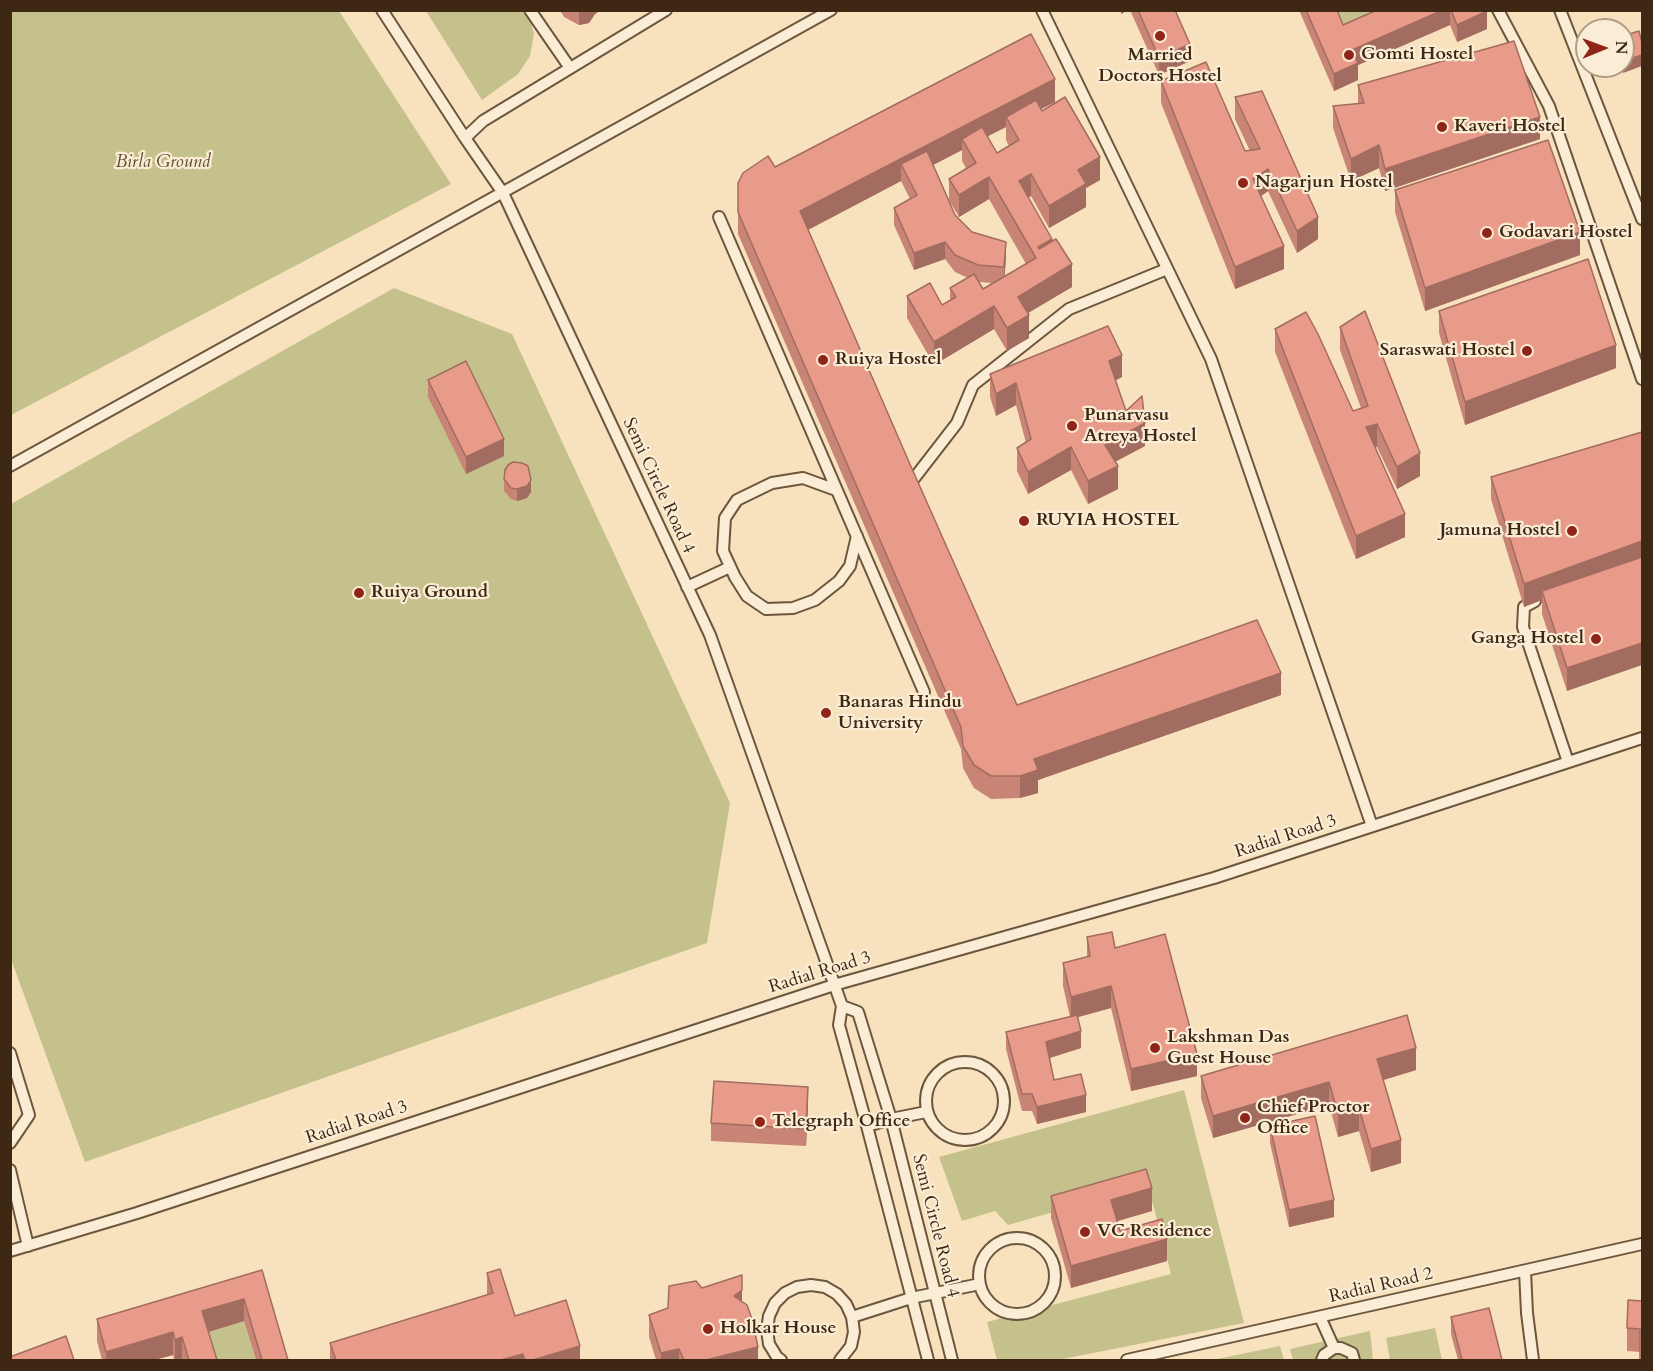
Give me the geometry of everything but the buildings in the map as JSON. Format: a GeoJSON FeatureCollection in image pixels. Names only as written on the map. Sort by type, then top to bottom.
{"type":"FeatureCollection","features":[{"type":"Feature","properties":{"kind":"lane","name":"Semi Circle Road 4"},"geometry":{"type":"LineString","coordinates":[[382,10],[503,193],[710,635],[842,1006],[839,1025],[928,1360]]}},
{"type":"Feature","properties":{"kind":"lane"},"geometry":{"type":"LineString","coordinates":[[530,10],[570,68]]}},
{"type":"Feature","properties":{"kind":"lane"},"geometry":{"type":"LineString","coordinates":[[465,138],[483,121],[666,10]]}},
{"type":"Feature","properties":{"kind":"lane"},"geometry":{"type":"LineString","coordinates":[[10,466],[831,10]]}},
{"type":"Feature","properties":{"kind":"lane"},"geometry":{"type":"LineString","coordinates":[[1042,10],[1211,359],[1372,826]]}},
{"type":"Feature","properties":{"kind":"lane"},"geometry":{"type":"LineString","coordinates":[[1498,10],[1549,106],[1642,379]]}},
{"type":"Feature","properties":{"kind":"lane"},"geometry":{"type":"LineString","coordinates":[[1560,10],[1642,219]]}},
{"type":"Feature","properties":{"kind":"lane"},"geometry":{"type":"LineString","coordinates":[[719,217],[836,490],[851,509],[857,536],[924,692]]}},
{"type":"Feature","properties":{"kind":"lane"},"geometry":{"type":"LineString","coordinates":[[909,485],[957,423],[973,385],[1069,309],[1167,269]]}},
{"type":"Feature","properties":{"kind":"lane"},"geometry":{"type":"LineString","coordinates":[[836,490],[803,478],[772,483],[737,500],[725,518],[723,551],[730,567],[747,596],[766,609],[793,608],[815,600],[839,581],[850,566],[857,536]]}},
{"type":"Feature","properties":{"kind":"lane"},"geometry":{"type":"LineString","coordinates":[[687,587],[730,567]]}},
{"type":"Feature","properties":{"kind":"lane"},"geometry":{"type":"LineString","coordinates":[[1545,595],[1524,607],[1523,627],[1568,762]]}},
{"type":"Feature","properties":{"kind":"lane","name":"Radial Road 3"},"geometry":{"type":"LineString","coordinates":[[10,1251],[137,1213],[834,985],[1214,878],[1642,738]]}},
{"type":"Feature","properties":{"kind":"lane","name":"Semi Circle Road 4"},"geometry":{"type":"LineString","coordinates":[[842,1006],[858,1012],[891,1119],[952,1360]]}},
{"type":"Feature","properties":{"kind":"lane"},"geometry":{"type":"LineString","coordinates":[[10,1053],[29,1115],[10,1143]]}},
{"type":"Feature","properties":{"kind":"lane"},"geometry":{"type":"LineString","coordinates":[[966,1061],[979,1064],[998,1079],[1003,1090],[1002,1115],[996,1126],[975,1140],[963,1141],[940,1132],[926,1112],[927,1087],[943,1068],[954,1063],[966,1061]]}},
{"type":"Feature","properties":{"kind":"lane"},"geometry":{"type":"LineString","coordinates":[[867,1126],[926,1112]]}},
{"type":"Feature","properties":{"kind":"lane"},"geometry":{"type":"LineString","coordinates":[[10,1170],[28,1246]]}},
{"type":"Feature","properties":{"kind":"lane"},"geometry":{"type":"LineString","coordinates":[[1009,1239],[1027,1239],[1043,1247],[1055,1268],[1055,1281],[1051,1294],[1043,1304],[1019,1315],[1006,1313],[994,1306],[985,1297],[980,1284],[979,1272],[988,1251],[998,1243],[1009,1239]]}},
{"type":"Feature","properties":{"kind":"lane","name":"Radial Road 2"},"geometry":{"type":"LineString","coordinates":[[1127,1360],[1642,1244]]}},
{"type":"Feature","properties":{"kind":"lane"},"geometry":{"type":"LineString","coordinates":[[1525,1271],[1533,1360]]}},
{"type":"Feature","properties":{"kind":"lane"},"geometry":{"type":"LineString","coordinates":[[852,1317],[911,1298],[980,1284]]}},
{"type":"Feature","properties":{"kind":"lane"},"geometry":{"type":"LineString","coordinates":[[781,1360],[769,1344],[767,1330],[769,1316],[775,1303],[784,1293],[797,1287],[811,1285],[825,1287],[837,1294],[846,1304],[852,1317],[854,1332],[850,1346],[840,1360]]}},
{"type":"Feature","properties":{"kind":"lane"},"geometry":{"type":"LineString","coordinates":[[1320,1317],[1334,1348]]}},
{"type":"Feature","properties":{"kind":"lane"},"geometry":{"type":"LineString","coordinates":[[1322,1360],[1324,1355],[1334,1348],[1341,1348],[1352,1353],[1354,1360]]}},
{"type":"Feature","properties":{"kind":"green space","name":"Birla Ground"},"geometry":{"type":"Polygon","coordinates":[[[11,10],[339,11],[451,184],[11,415],[11,10]]]}},
{"type":"Feature","properties":{"kind":"green space"},"geometry":{"type":"Polygon","coordinates":[[[426,11],[522,11],[531,23],[534,34],[530,56],[518,74],[482,100],[426,11]]]}},
{"type":"Feature","properties":{"kind":"green space"},"geometry":{"type":"Polygon","coordinates":[[[1329,11],[1417,11],[1343,42],[1329,11]]]}},
{"type":"Feature","properties":{"kind":"green space"},"geometry":{"type":"Polygon","coordinates":[[[394,288],[512,334],[730,803],[707,943],[85,1162],[11,959],[11,504],[394,288]]]}},
{"type":"Feature","properties":{"kind":"green space"},"geometry":{"type":"Polygon","coordinates":[[[1184,1090],[1244,1323],[1058,1360],[997,1360],[987,1322],[1171,1274],[1148,1185],[1008,1225],[995,1211],[962,1221],[939,1157],[1184,1090]]]}},
{"type":"Feature","properties":{"kind":"green space"},"geometry":{"type":"Polygon","coordinates":[[[244,1321],[256,1360],[210,1360],[202,1334],[244,1321]]]}},
{"type":"Feature","properties":{"kind":"green space"},"geometry":{"type":"Polygon","coordinates":[[[1435,1328],[1442,1360],[1390,1360],[1386,1338],[1435,1328]]]}},
{"type":"Feature","properties":{"kind":"green space"},"geometry":{"type":"Polygon","coordinates":[[[1370,1331],[1373,1360],[1293,1360],[1290,1349],[1370,1331]]]}},
{"type":"Feature","properties":{"kind":"green space"},"geometry":{"type":"Polygon","coordinates":[[[1280,1346],[1284,1360],[1212,1360],[1280,1346]]]}},
{"type":"Feature","properties":{"kind":"place","name":"Married Doctors Hostel"},"geometry":{"type":"Point","coordinates":[1160,36]}},
{"type":"Feature","properties":{"kind":"place","name":"Gomti Hostel"},"geometry":{"type":"Point","coordinates":[1349,55]}},
{"type":"Feature","properties":{"kind":"place","name":"Kaveri Hostel"},"geometry":{"type":"Point","coordinates":[1442,127]}},
{"type":"Feature","properties":{"kind":"place","name":"Nagarjun Hostel"},"geometry":{"type":"Point","coordinates":[1243,183]}},
{"type":"Feature","properties":{"kind":"place","name":"Godavari Hostel"},"geometry":{"type":"Point","coordinates":[1487,233]}},
{"type":"Feature","properties":{"kind":"place","name":"Saraswati Hostel"},"geometry":{"type":"Point","coordinates":[1527,351]}},
{"type":"Feature","properties":{"kind":"place","name":"Ruiya Hostel"},"geometry":{"type":"Point","coordinates":[823,360]}},
{"type":"Feature","properties":{"kind":"place","name":"Punarvasu Atreya Hostel"},"geometry":{"type":"Point","coordinates":[1072,426]}},
{"type":"Feature","properties":{"kind":"place","name":"RUYIA HOSTEL"},"geometry":{"type":"Point","coordinates":[1024,521]}},
{"type":"Feature","properties":{"kind":"place","name":"Jamuna Hostel"},"geometry":{"type":"Point","coordinates":[1572,531]}},
{"type":"Feature","properties":{"kind":"place","name":"Ruiya Ground"},"geometry":{"type":"Point","coordinates":[359,593]}},
{"type":"Feature","properties":{"kind":"place","name":"Ganga Hostel"},"geometry":{"type":"Point","coordinates":[1596,639]}},
{"type":"Feature","properties":{"kind":"place","name":"Banaras Hindu University"},"geometry":{"type":"Point","coordinates":[826,713]}},
{"type":"Feature","properties":{"kind":"place","name":"Lakshman Das Guest House"},"geometry":{"type":"Point","coordinates":[1155,1048]}},
{"type":"Feature","properties":{"kind":"place","name":"Chief Proctor Office"},"geometry":{"type":"Point","coordinates":[1245,1118]}},
{"type":"Feature","properties":{"kind":"place","name":"Telegraph Office"},"geometry":{"type":"Point","coordinates":[760,1122]}},
{"type":"Feature","properties":{"kind":"place","name":"VC Residence"},"geometry":{"type":"Point","coordinates":[1085,1232]}},
{"type":"Feature","properties":{"kind":"place","name":"Holkar House"},"geometry":{"type":"Point","coordinates":[708,1329]}}]}
